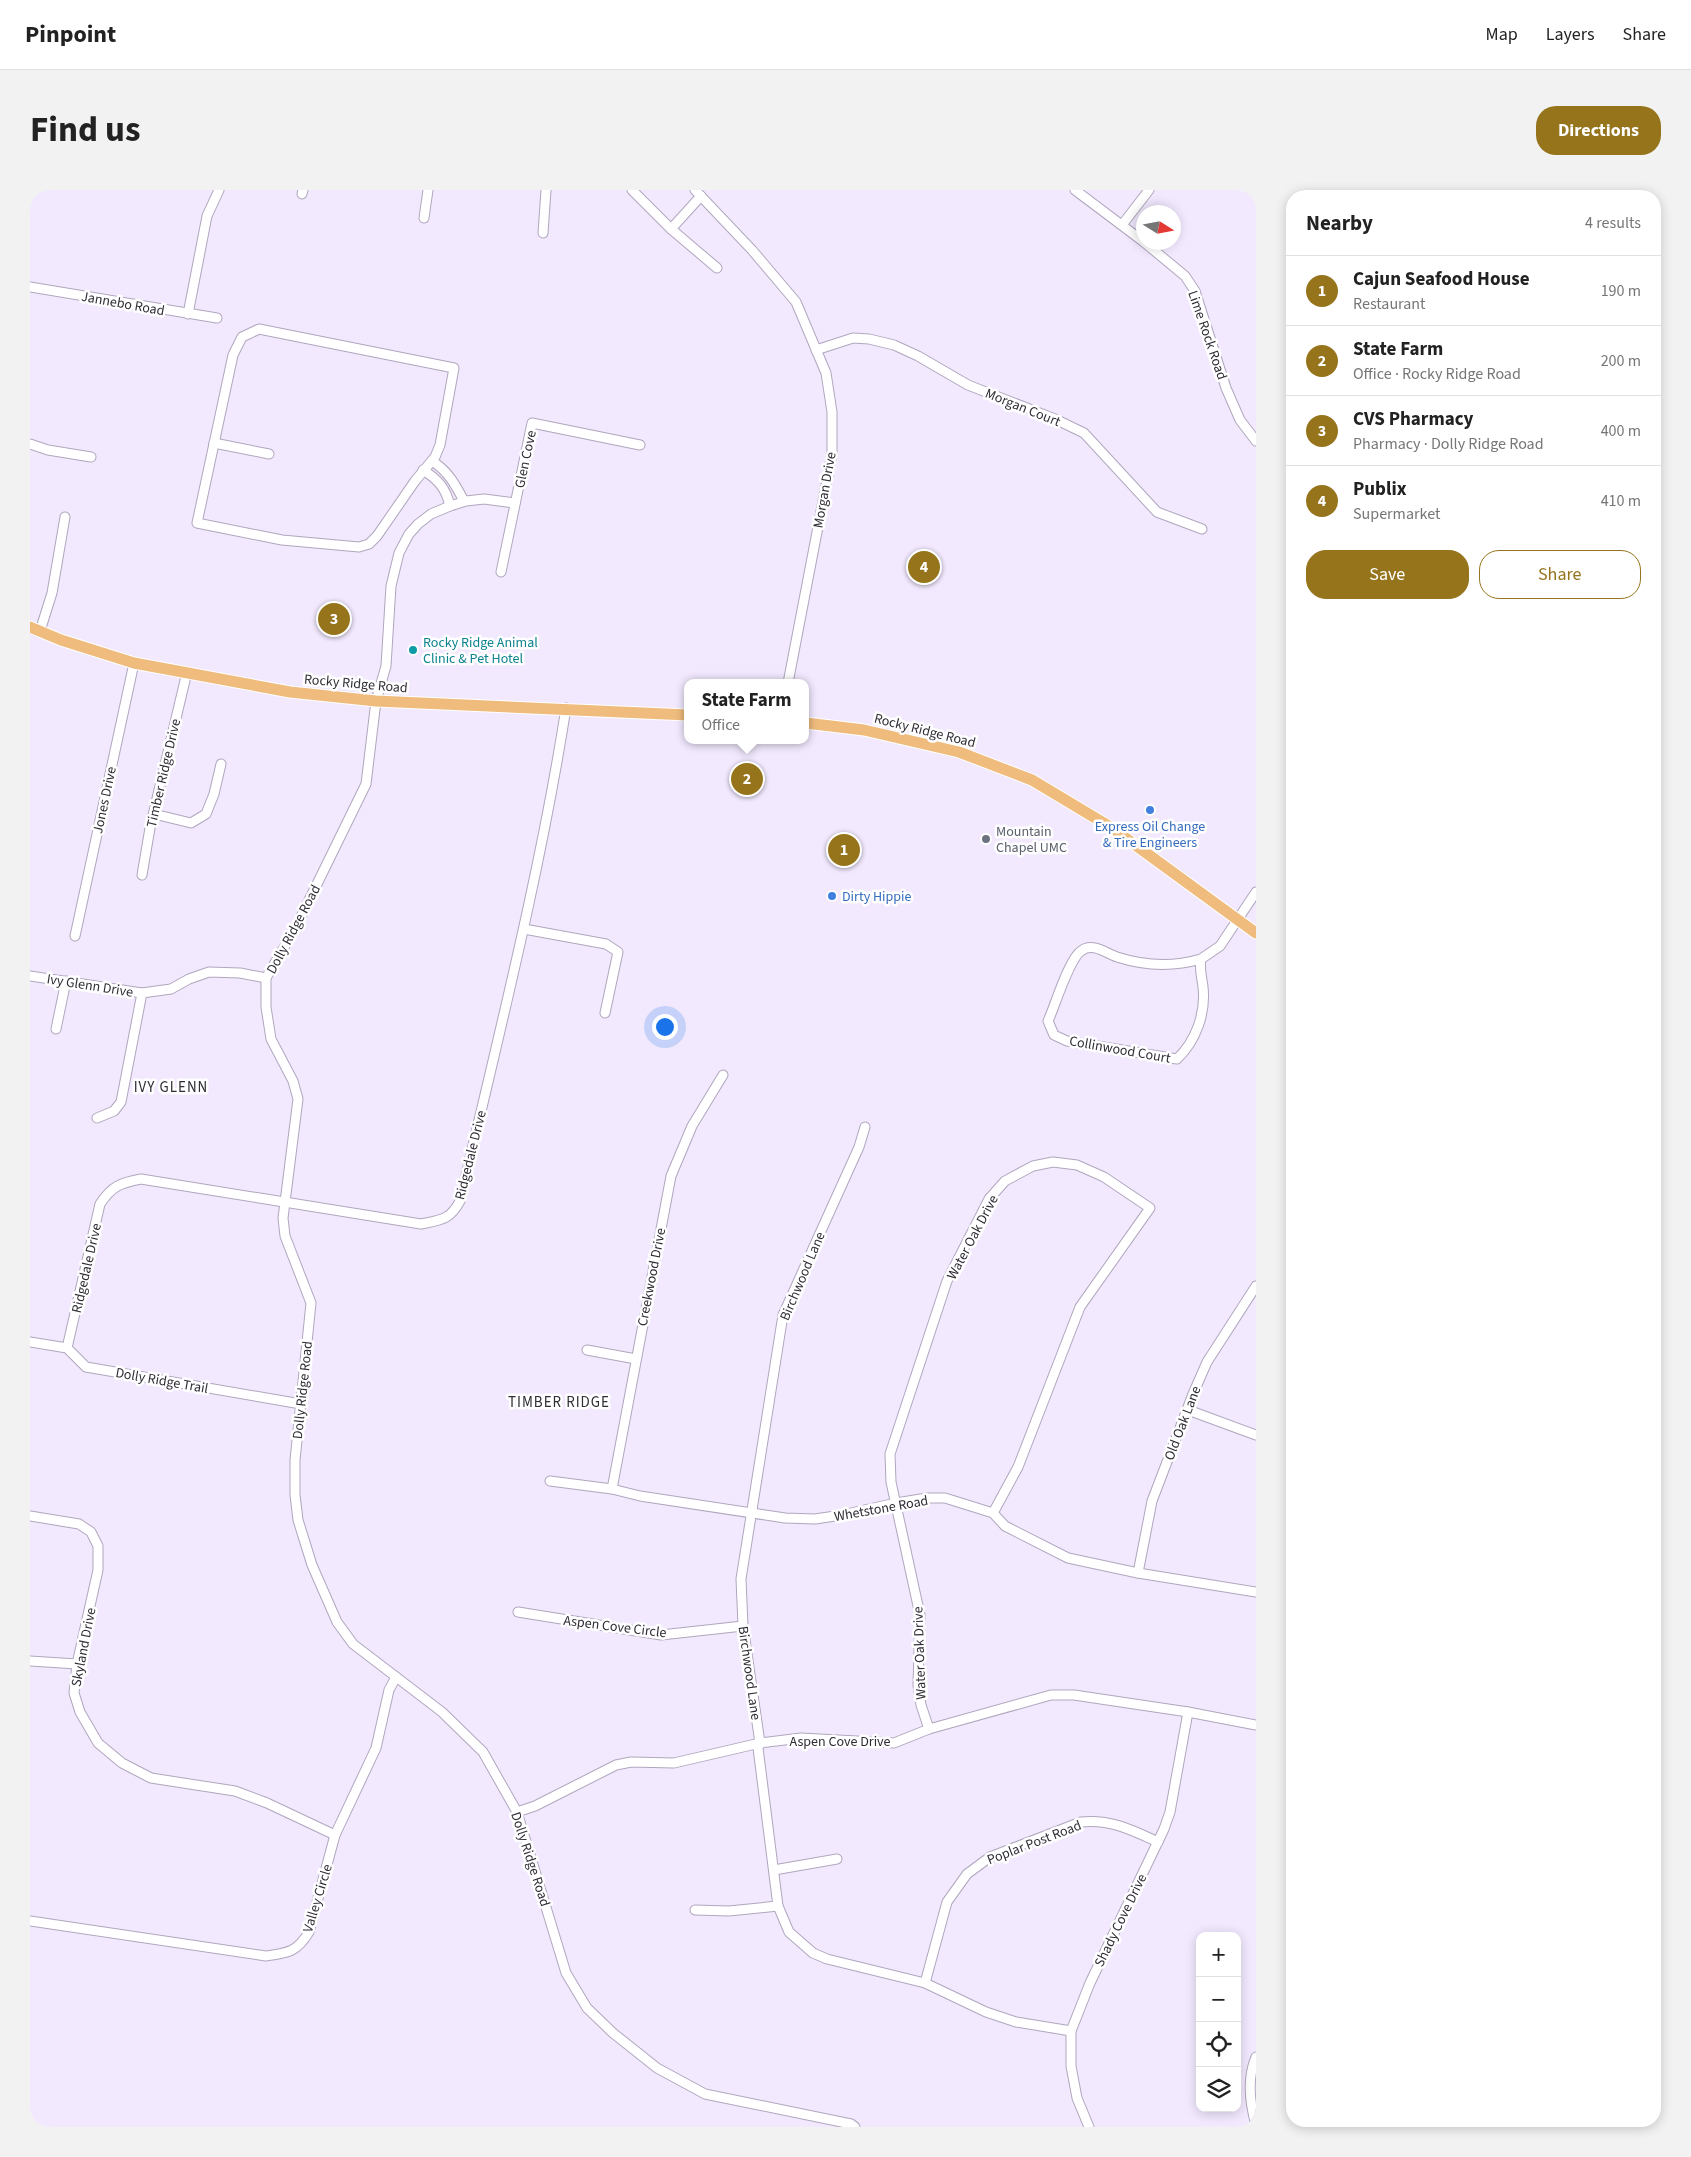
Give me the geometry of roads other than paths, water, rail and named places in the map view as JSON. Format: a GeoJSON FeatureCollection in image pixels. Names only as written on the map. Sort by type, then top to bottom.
{"type":"FeatureCollection","features":[{"type":"Feature","properties":{"kind":"main road","name":"Rocky Ridge Road"},"geometry":{"type":"LineString","coordinates":[[35,629],[134,663],[290,692],[376,701],[684,715]]}},
{"type":"Feature","properties":{"kind":"main road","name":"Rocky Ridge Road"},"geometry":{"type":"LineString","coordinates":[[809,723],[864,730],[959,752],[1032,780],[1098,819],[1256,933]]}},
{"type":"Feature","properties":{"kind":"street"},"geometry":{"type":"LineString","coordinates":[[188,314],[207,216],[219,190]]}},
{"type":"Feature","properties":{"kind":"street"},"geometry":{"type":"LineString","coordinates":[[424,218],[428,190]]}},
{"type":"Feature","properties":{"kind":"street"},"geometry":{"type":"LineString","coordinates":[[543,233],[546,190]]}},
{"type":"Feature","properties":{"kind":"street"},"geometry":{"type":"LineString","coordinates":[[632,190],[672,229],[717,268]]}},
{"type":"Feature","properties":{"kind":"street","name":"Lime Rock Road"},"geometry":{"type":"LineString","coordinates":[[1075,190],[1136,236]]}},
{"type":"Feature","properties":{"kind":"street"},"geometry":{"type":"LineString","coordinates":[[1122,225],[1149,190]]}},
{"type":"Feature","properties":{"kind":"street"},"geometry":{"type":"LineString","coordinates":[[672,229],[698,193]]}},
{"type":"Feature","properties":{"kind":"street","name":"Morgan Drive"},"geometry":{"type":"LineString","coordinates":[[698,193],[752,250],[796,302],[826,373],[832,412],[832,454],[789,679]]}},
{"type":"Feature","properties":{"kind":"street","name":"Lime Rock Road"},"geometry":{"type":"LineString","coordinates":[[1154,250],[1185,276],[1195,291],[1226,388],[1240,420],[1256,441]]}},
{"type":"Feature","properties":{"kind":"street","name":"Jannebo Road"},"geometry":{"type":"LineString","coordinates":[[30,287],[216,318]]}},
{"type":"Feature","properties":{"kind":"street"},"geometry":{"type":"LineString","coordinates":[[259,329],[454,368],[440,445],[432,461],[377,536],[369,544],[359,547],[282,540],[197,523],[214,443],[233,355],[242,337],[259,329]]}},
{"type":"Feature","properties":{"kind":"street","name":"Morgan Court"},"geometry":{"type":"LineString","coordinates":[[816,350],[853,338],[869,338],[918,356],[968,385],[1058,420],[1084,433],[1157,512],[1202,529]]}},
{"type":"Feature","properties":{"kind":"street","name":"Glen Cove"},"geometry":{"type":"LineString","coordinates":[[501,572],[532,424],[640,444]]}},
{"type":"Feature","properties":{"kind":"street"},"geometry":{"type":"LineString","coordinates":[[214,443],[269,454]]}},
{"type":"Feature","properties":{"kind":"street"},"geometry":{"type":"LineString","coordinates":[[30,444],[48,450],[91,456]]}},
{"type":"Feature","properties":{"kind":"street"},"geometry":{"type":"LineString","coordinates":[[432,461],[444,469],[450,476],[464,501]]}},
{"type":"Feature","properties":{"kind":"street"},"geometry":{"type":"LineString","coordinates":[[424,470],[436,478],[446,491],[450,506]]}},
{"type":"Feature","properties":{"kind":"street","name":"Dolly Ridge Road"},"geometry":{"type":"LineString","coordinates":[[515,503],[484,498],[464,501],[431,514],[409,534],[399,553],[390,586],[386,666],[376,701],[366,784],[295,929],[266,978],[266,1007],[271,1040],[293,1081],[298,1099],[283,1218],[285,1236],[311,1303],[295,1460],[295,1495],[298,1520],[312,1565],[337,1622],[353,1644],[442,1712],[483,1752],[517,1812],[566,1973],[587,2008],[613,2033],[658,2068],[705,2094],[850,2124],[855,2127]]}},
{"type":"Feature","properties":{"kind":"street"},"geometry":{"type":"LineString","coordinates":[[35,629],[50,599],[65,517]]}},
{"type":"Feature","properties":{"kind":"street","name":"Jones Drive"},"geometry":{"type":"LineString","coordinates":[[74,936],[134,663]]}},
{"type":"Feature","properties":{"kind":"street","name":"Timber Ridge Drive"},"geometry":{"type":"LineString","coordinates":[[142,875],[187,672]]}},
{"type":"Feature","properties":{"kind":"street","name":"Ridgedale Drive"},"geometry":{"type":"LineString","coordinates":[[67,1348],[100,1204],[108,1191],[123,1182],[142,1179],[422,1224],[443,1220],[455,1211],[460,1201],[524,929],[554,785],[566,708]]}},
{"type":"Feature","properties":{"kind":"street"},"geometry":{"type":"LineString","coordinates":[[154,814],[191,823],[206,814],[214,794],[221,764]]}},
{"type":"Feature","properties":{"kind":"street","name":"Collinwood Court"},"geometry":{"type":"LineString","coordinates":[[1201,960],[1200,968],[1204,988],[1201,1021],[1188,1049],[1177,1059],[1067,1041],[1054,1035],[1048,1021],[1073,961],[1081,950],[1094,947],[1117,957],[1148,964],[1183,964],[1201,960],[1220,946],[1256,892]]}},
{"type":"Feature","properties":{"kind":"street"},"geometry":{"type":"LineString","coordinates":[[524,929],[606,944],[618,952],[605,1013]]}},
{"type":"Feature","properties":{"kind":"street","name":"Ivy Glenn Drive"},"geometry":{"type":"LineString","coordinates":[[30,976],[142,993],[171,990],[189,979],[209,972],[240,972],[266,978]]}},
{"type":"Feature","properties":{"kind":"street"},"geometry":{"type":"LineString","coordinates":[[56,1029],[66,981]]}},
{"type":"Feature","properties":{"kind":"street"},"geometry":{"type":"LineString","coordinates":[[97,1118],[114,1111],[121,1102],[142,993]]}},
{"type":"Feature","properties":{"kind":"street","name":"Creekwood Drive"},"geometry":{"type":"LineString","coordinates":[[612,1489],[671,1176],[692,1126],[722,1075]]}},
{"type":"Feature","properties":{"kind":"street","name":"Birchwood Lane"},"geometry":{"type":"LineString","coordinates":[[864,1127],[858,1147],[783,1315],[741,1579],[743,1626],[760,1743],[758,1748],[778,1906],[789,1932],[813,1953],[827,1959],[926,1983],[986,2012],[1016,2022],[1071,2031]]}},
{"type":"Feature","properties":{"kind":"street","name":"Water Oak Drive"},"geometry":{"type":"LineString","coordinates":[[929,1729],[921,1705],[918,1685],[920,1615],[890,1482],[890,1454],[947,1281],[989,1199],[1005,1181],[1033,1166],[1053,1162],[1077,1165],[1104,1177],[1150,1208],[1080,1307],[1018,1468],[993,1514]]}},
{"type":"Feature","properties":{"kind":"street","name":"Old Oak Lane"},"geometry":{"type":"LineString","coordinates":[[1138,1573],[1152,1501],[1207,1362],[1256,1286]]}},
{"type":"Feature","properties":{"kind":"street"},"geometry":{"type":"LineString","coordinates":[[30,1342],[67,1348]]}},
{"type":"Feature","properties":{"kind":"street","name":"Dolly Ridge Trail"},"geometry":{"type":"LineString","coordinates":[[67,1348],[86,1367],[301,1404]]}},
{"type":"Feature","properties":{"kind":"street"},"geometry":{"type":"LineString","coordinates":[[587,1350],[636,1359]]}},
{"type":"Feature","properties":{"kind":"street"},"geometry":{"type":"LineString","coordinates":[[1188,1410],[1256,1435]]}},
{"type":"Feature","properties":{"kind":"street","name":"Whetstone Road"},"geometry":{"type":"LineString","coordinates":[[550,1481],[612,1489],[640,1496],[785,1518],[815,1519],[896,1503],[927,1498],[945,1498],[993,1514],[1005,1526],[1068,1558],[1138,1573],[1256,1592]]}},
{"type":"Feature","properties":{"kind":"street","name":"Skyland Drive"},"geometry":{"type":"LineString","coordinates":[[30,1516],[79,1524],[91,1532],[98,1546],[98,1570],[77,1664],[74,1693],[80,1712],[98,1743],[122,1763],[151,1778],[235,1791],[267,1802],[335,1835]]}},
{"type":"Feature","properties":{"kind":"street","name":"Aspen Cove Circle"},"geometry":{"type":"LineString","coordinates":[[518,1612],[661,1635],[743,1626]]}},
{"type":"Feature","properties":{"kind":"street"},"geometry":{"type":"LineString","coordinates":[[30,1661],[77,1664]]}},
{"type":"Feature","properties":{"kind":"street","name":"Valley Circle"},"geometry":{"type":"LineString","coordinates":[[30,1921],[266,1956],[289,1953],[302,1943],[309,1932],[335,1835],[376,1748],[389,1690],[396,1677]]}},
{"type":"Feature","properties":{"kind":"street","name":"Aspen Cove Drive"},"geometry":{"type":"LineString","coordinates":[[517,1812],[536,1806],[616,1765],[631,1762],[674,1763],[760,1743],[801,1738],[894,1743],[929,1729],[1052,1695],[1074,1695],[1188,1712],[1256,1725]]}},
{"type":"Feature","properties":{"kind":"street","name":"Shady Cove Drive"},"geometry":{"type":"LineString","coordinates":[[1089,2127],[1077,2098],[1071,2066],[1071,2031],[1090,1983],[1158,1842],[1170,1812],[1188,1712]]}},
{"type":"Feature","properties":{"kind":"street","name":"Poplar Post Road"},"geometry":{"type":"LineString","coordinates":[[926,1983],[947,1902],[967,1874],[990,1857],[1081,1822],[1094,1821],[1122,1825],[1158,1842]]}},
{"type":"Feature","properties":{"kind":"street"},"geometry":{"type":"LineString","coordinates":[[774,1870],[838,1859]]}},
{"type":"Feature","properties":{"kind":"street"},"geometry":{"type":"LineString","coordinates":[[694,1910],[729,1911],[778,1906]]}},
{"type":"Feature","properties":{"kind":"street"},"geometry":{"type":"LineString","coordinates":[[1256,2057],[1253,2064],[1250,2104],[1256,2125]]}},
{"type":"Feature","properties":{"kind":"place","name":"Publix"},"geometry":{"type":"Point","coordinates":[924,567]}},
{"type":"Feature","properties":{"kind":"place","name":"CVS Pharmacy"},"geometry":{"type":"Point","coordinates":[334,619]}},
{"type":"Feature","properties":{"kind":"place","name":"Rocky Ridge Animal Clinic & Pet Hotel"},"geometry":{"type":"Point","coordinates":[413,650]}},
{"type":"Feature","properties":{"kind":"place","name":"State Farm"},"geometry":{"type":"Point","coordinates":[747,779]}},
{"type":"Feature","properties":{"kind":"place","name":"Express Oil Change & Tire Engineers"},"geometry":{"type":"Point","coordinates":[1150,810]}},
{"type":"Feature","properties":{"kind":"place","name":"Mountain Chapel UMC"},"geometry":{"type":"Point","coordinates":[986,839]}},
{"type":"Feature","properties":{"kind":"place","name":"Cajun Seafood House"},"geometry":{"type":"Point","coordinates":[844,850]}},
{"type":"Feature","properties":{"kind":"place","name":"Dirty Hippie"},"geometry":{"type":"Point","coordinates":[832,896]}},
{"type":"Feature","properties":{"kind":"district","name":"IVY GLENN"},"geometry":{"type":"Point","coordinates":[171,1087]}},
{"type":"Feature","properties":{"kind":"district","name":"TIMBER RIDGE"},"geometry":{"type":"Point","coordinates":[559,1402]}}]}
